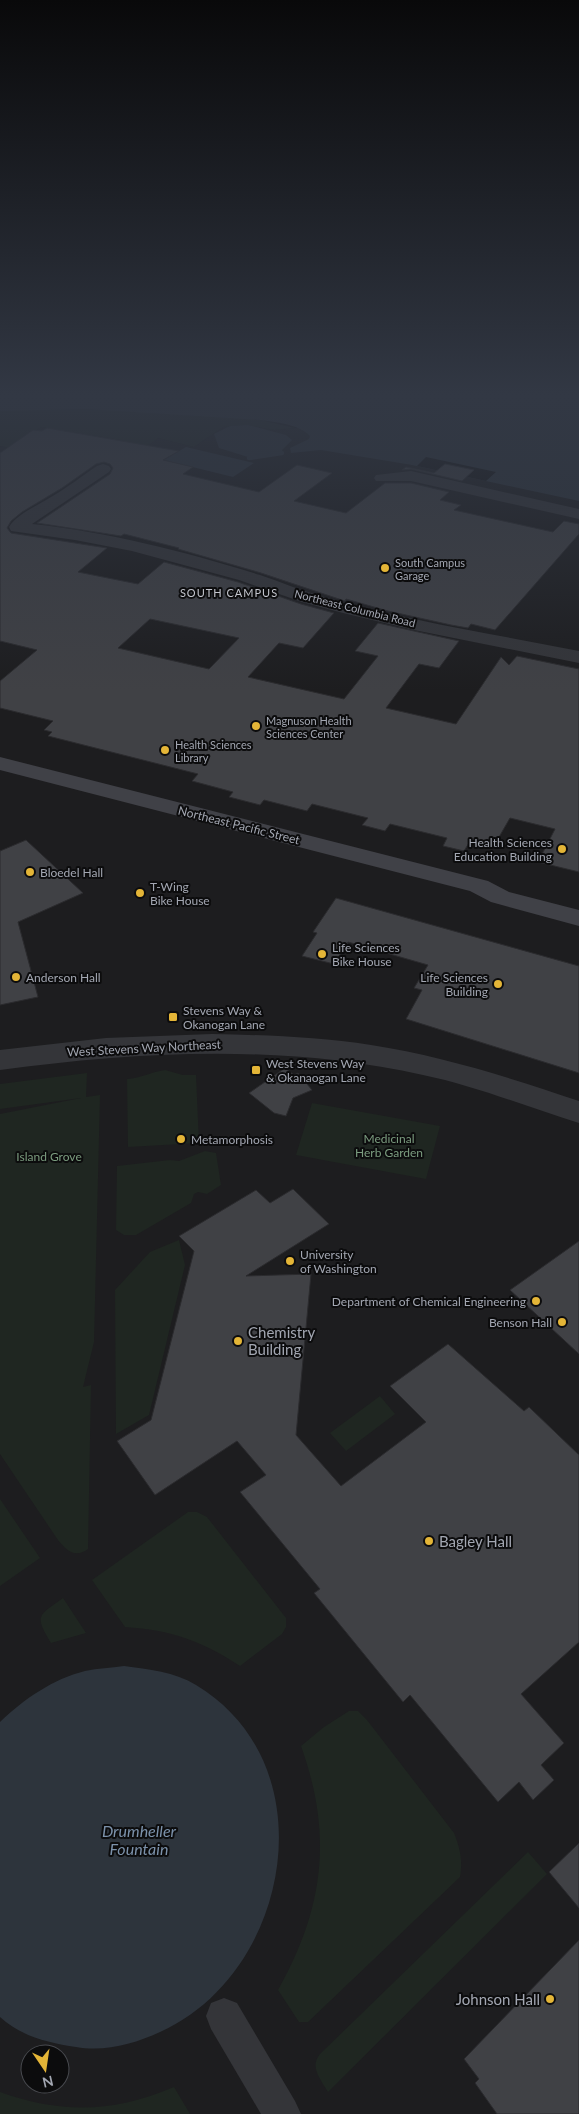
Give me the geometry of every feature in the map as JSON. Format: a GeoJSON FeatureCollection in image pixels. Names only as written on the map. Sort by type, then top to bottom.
{"type":"FeatureCollection","features":[{"type":"Feature","properties":{"kind":"main road","name":"Northeast Pacific Street"},"geometry":{"type":"LineString","coordinates":[[0,763],[479,886],[500,896],[579,918]]}},
{"type":"Feature","properties":{"kind":"main road","name":"Northeast Pacific Street"},"geometry":{"type":"LineString","coordinates":[[479,886],[511,886],[579,903]]}},
{"type":"Feature","properties":{"kind":"street","name":"Northeast Columbia Road"},"geometry":{"type":"LineString","coordinates":[[67,494],[32,515],[17,527],[59,532],[118,543],[246,577],[334,605],[579,657]]}},
{"type":"Feature","properties":{"kind":"street"},"geometry":{"type":"LineString","coordinates":[[489,494],[579,514]]}},
{"type":"Feature","properties":{"kind":"street","name":"West Stevens Way Northeast"},"geometry":{"type":"LineString","coordinates":[[0,1060],[92,1049],[183,1043],[249,1043],[318,1048],[384,1057],[460,1074],[497,1084],[579,1112]]}},
{"type":"Feature","properties":{"kind":"street"},"geometry":{"type":"LineString","coordinates":[[224,2016],[282,2114]]}},
{"type":"Feature","properties":{"kind":"shaded area","name":"University of Washington"},"geometry":{"type":"Polygon","coordinates":[[[0,494],[579,494],[579,2114],[0,2114],[0,494]]]}},
{"type":"Feature","properties":{"kind":"green space"},"geometry":{"type":"Polygon","coordinates":[[[165,1070],[183,1075],[196,1075],[199,1143],[128,1147],[127,1079],[165,1070]]]}},
{"type":"Feature","properties":{"kind":"green space","name":"Island Grove"},"geometry":{"type":"Polygon","coordinates":[[[87,1073],[86,1097],[100,1095],[94,1342],[83,1387],[91,1385],[88,1549],[75,1553],[64,1547],[58,1540],[0,1454],[0,1114],[81,1098],[0,1109],[0,1084],[87,1073]]]}},
{"type":"Feature","properties":{"kind":"green space","name":"Medicinal Herb Garden"},"geometry":{"type":"Polygon","coordinates":[[[312,1103],[440,1126],[426,1179],[296,1155],[312,1103]]]}},
{"type":"Feature","properties":{"kind":"green space"},"geometry":{"type":"Polygon","coordinates":[[[205,1151],[216,1153],[221,1185],[207,1194],[198,1192],[194,1194],[191,1203],[136,1235],[124,1235],[116,1230],[117,1166],[170,1160],[179,1161],[205,1151]]]}},
{"type":"Feature","properties":{"kind":"green space"},"geometry":{"type":"Polygon","coordinates":[[[179,1240],[185,1265],[149,1415],[116,1434],[115,1290],[150,1252],[179,1240]]]}},
{"type":"Feature","properties":{"kind":"green space"},"geometry":{"type":"Polygon","coordinates":[[[380,1396],[395,1414],[346,1451],[330,1433],[380,1396]]]}},
{"type":"Feature","properties":{"kind":"green space"},"geometry":{"type":"Polygon","coordinates":[[[0,1499],[40,1558],[0,1586],[0,1499]]]}},
{"type":"Feature","properties":{"kind":"green space"},"geometry":{"type":"Polygon","coordinates":[[[188,1512],[197,1512],[207,1517],[286,1618],[286,1627],[282,1634],[240,1666],[199,1643],[186,1638],[157,1631],[125,1627],[92,1580],[188,1512]]]}},
{"type":"Feature","properties":{"kind":"green space"},"geometry":{"type":"Polygon","coordinates":[[[63,1598],[86,1633],[51,1643],[42,1627],[41,1617],[63,1598]]]}},
{"type":"Feature","properties":{"kind":"green space"},"geometry":{"type":"Polygon","coordinates":[[[349,1711],[358,1711],[367,1720],[454,1833],[460,1855],[460,1877],[308,2022],[299,2022],[278,1990],[294,1960],[306,1930],[319,1871],[320,1841],[317,1810],[311,1779],[301,1746],[324,1727],[349,1711]]]}},
{"type":"Feature","properties":{"kind":"green space"},"geometry":{"type":"Polygon","coordinates":[[[528,1852],[547,1874],[328,2092],[319,2078],[316,2069],[317,2059],[320,2054],[528,1852]]]}},
{"type":"Feature","properties":{"kind":"green space"},"geometry":{"type":"Polygon","coordinates":[[[174,2087],[190,2114],[0,2114],[0,2092],[45,2104],[87,2108],[130,2102],[174,2087]]]}},
{"type":"Feature","properties":{"kind":"water"},"geometry":{"type":"Polygon","coordinates":[[[545,494],[579,494],[579,501],[545,494]]]}},
{"type":"Feature","properties":{"kind":"water","name":"Drumheller Fountain"},"geometry":{"type":"Polygon","coordinates":[[[124,1666],[142,1668],[179,1677],[196,1685],[238,1720],[265,1765],[278,1814],[277,1866],[264,1917],[240,1964],[205,2003],[160,2032],[130,2043],[108,2048],[76,2047],[70,2046],[70,2044],[61,2044],[35,2038],[8,2024],[0,2017],[0,1722],[19,1705],[50,1685],[73,1675],[95,1669],[124,1666]]]}},
{"type":"Feature","properties":{"kind":"building"},"geometry":{"type":"Polygon","coordinates":[[[0,494],[53,494],[22,512],[11,521],[7,528],[11,533],[107,548],[78,572],[138,584],[164,562],[238,582],[301,604],[334,613],[303,648],[279,643],[248,677],[344,699],[378,656],[355,651],[378,623],[459,641],[439,668],[419,664],[386,708],[456,724],[501,657],[509,665],[517,656],[579,669],[579,872],[538,862],[555,829],[510,818],[495,844],[485,842],[482,847],[469,843],[464,851],[443,846],[447,838],[390,824],[385,831],[362,825],[368,818],[312,804],[307,811],[264,800],[260,805],[229,797],[233,792],[192,781],[198,774],[48,736],[52,732],[44,730],[53,721],[0,708],[0,681],[37,650],[0,641],[0,494]],[[150,619],[118,648],[209,669],[239,638],[150,619]]]}},
{"type":"Feature","properties":{"kind":"building"},"geometry":{"type":"Polygon","coordinates":[[[81,494],[304,494],[294,501],[346,513],[371,494],[447,494],[440,500],[461,505],[454,510],[553,532],[564,521],[579,524],[579,534],[495,630],[471,624],[468,628],[451,625],[388,611],[346,599],[345,601],[179,548],[124,534],[121,536],[37,523],[81,494]]]}},
{"type":"Feature","properties":{"kind":"building","name":"Bloedel Hall"},"geometry":{"type":"Polygon","coordinates":[[[26,840],[83,893],[18,922],[38,997],[0,1005],[0,851],[26,840]]]}},
{"type":"Feature","properties":{"kind":"building","name":"Life Sciences Building"},"geometry":{"type":"Polygon","coordinates":[[[336,898],[579,966],[579,1073],[406,1019],[422,990],[414,988],[428,965],[348,942],[334,964],[302,956],[317,933],[313,932],[336,898]]]}},
{"type":"Feature","properties":{"kind":"building"},"geometry":{"type":"Polygon","coordinates":[[[285,1068],[294,1075],[298,1073],[312,1090],[293,1098],[286,1116],[274,1113],[249,1093],[285,1068]]]}},
{"type":"Feature","properties":{"kind":"building","name":"Bagley Hall"},"geometry":{"type":"Polygon","coordinates":[[[293,1189],[329,1224],[246,1276],[311,1274],[296,1435],[341,1486],[426,1422],[390,1386],[448,1344],[524,1411],[529,1407],[579,1455],[579,1642],[521,1694],[564,1743],[541,1765],[554,1780],[533,1800],[519,1782],[498,1802],[410,1695],[403,1702],[314,1593],[320,1589],[240,1492],[266,1475],[237,1441],[155,1495],[117,1441],[151,1420],[194,1251],[179,1236],[256,1190],[270,1203],[293,1189]]]}},
{"type":"Feature","properties":{"kind":"building","name":"Benson Hall"},"geometry":{"type":"Polygon","coordinates":[[[579,1241],[579,1354],[510,1290],[579,1241]]]}},
{"type":"Feature","properties":{"kind":"building"},"geometry":{"type":"Polygon","coordinates":[[[579,1843],[579,1908],[549,1872],[579,1843]]]}},
{"type":"Feature","properties":{"kind":"building","name":"Johnson Hall"},"geometry":{"type":"Polygon","coordinates":[[[579,1940],[579,2114],[497,2114],[475,2083],[479,2079],[464,2059],[579,1940]]]}},
{"type":"Feature","properties":{"kind":"place","name":"South Campus Garage"},"geometry":{"type":"Point","coordinates":[385,568]}},
{"type":"Feature","properties":{"kind":"place","name":"Magnuson Health Sciences Center"},"geometry":{"type":"Point","coordinates":[256,726]}},
{"type":"Feature","properties":{"kind":"place","name":"Health Sciences Library"},"geometry":{"type":"Point","coordinates":[165,750]}},
{"type":"Feature","properties":{"kind":"place","name":"Health Sciences Education Building"},"geometry":{"type":"Point","coordinates":[562,849]}},
{"type":"Feature","properties":{"kind":"place","name":"Bloedel Hall"},"geometry":{"type":"Point","coordinates":[30,872]}},
{"type":"Feature","properties":{"kind":"place","name":"T-Wing Bike House"},"geometry":{"type":"Point","coordinates":[140,893]}},
{"type":"Feature","properties":{"kind":"place","name":"Life Sciences Bike House"},"geometry":{"type":"Point","coordinates":[322,954]}},
{"type":"Feature","properties":{"kind":"place","name":"Anderson Hall"},"geometry":{"type":"Point","coordinates":[16,977]}},
{"type":"Feature","properties":{"kind":"place","name":"Life Sciences Building"},"geometry":{"type":"Point","coordinates":[498,984]}},
{"type":"Feature","properties":{"kind":"place","name":"Stevens Way & Okanogan Lane"},"geometry":{"type":"Point","coordinates":[173,1017]}},
{"type":"Feature","properties":{"kind":"place","name":"West Stevens Way & Okanaogan Lane"},"geometry":{"type":"Point","coordinates":[256,1070]}},
{"type":"Feature","properties":{"kind":"place","name":"Metamorphosis"},"geometry":{"type":"Point","coordinates":[181,1139]}},
{"type":"Feature","properties":{"kind":"place","name":"University of Washington"},"geometry":{"type":"Point","coordinates":[290,1261]}},
{"type":"Feature","properties":{"kind":"place","name":"Department of Chemical Engineering"},"geometry":{"type":"Point","coordinates":[536,1301]}},
{"type":"Feature","properties":{"kind":"place","name":"Benson Hall"},"geometry":{"type":"Point","coordinates":[562,1322]}},
{"type":"Feature","properties":{"kind":"place","name":"Chemistry Building"},"geometry":{"type":"Point","coordinates":[238,1341]}},
{"type":"Feature","properties":{"kind":"place","name":"Bagley Hall"},"geometry":{"type":"Point","coordinates":[429,1541]}},
{"type":"Feature","properties":{"kind":"place","name":"Johnson Hall"},"geometry":{"type":"Point","coordinates":[550,1999]}},
{"type":"Feature","properties":{"kind":"district","name":"SOUTH CAMPUS"},"geometry":{"type":"Point","coordinates":[229,592]}}]}
